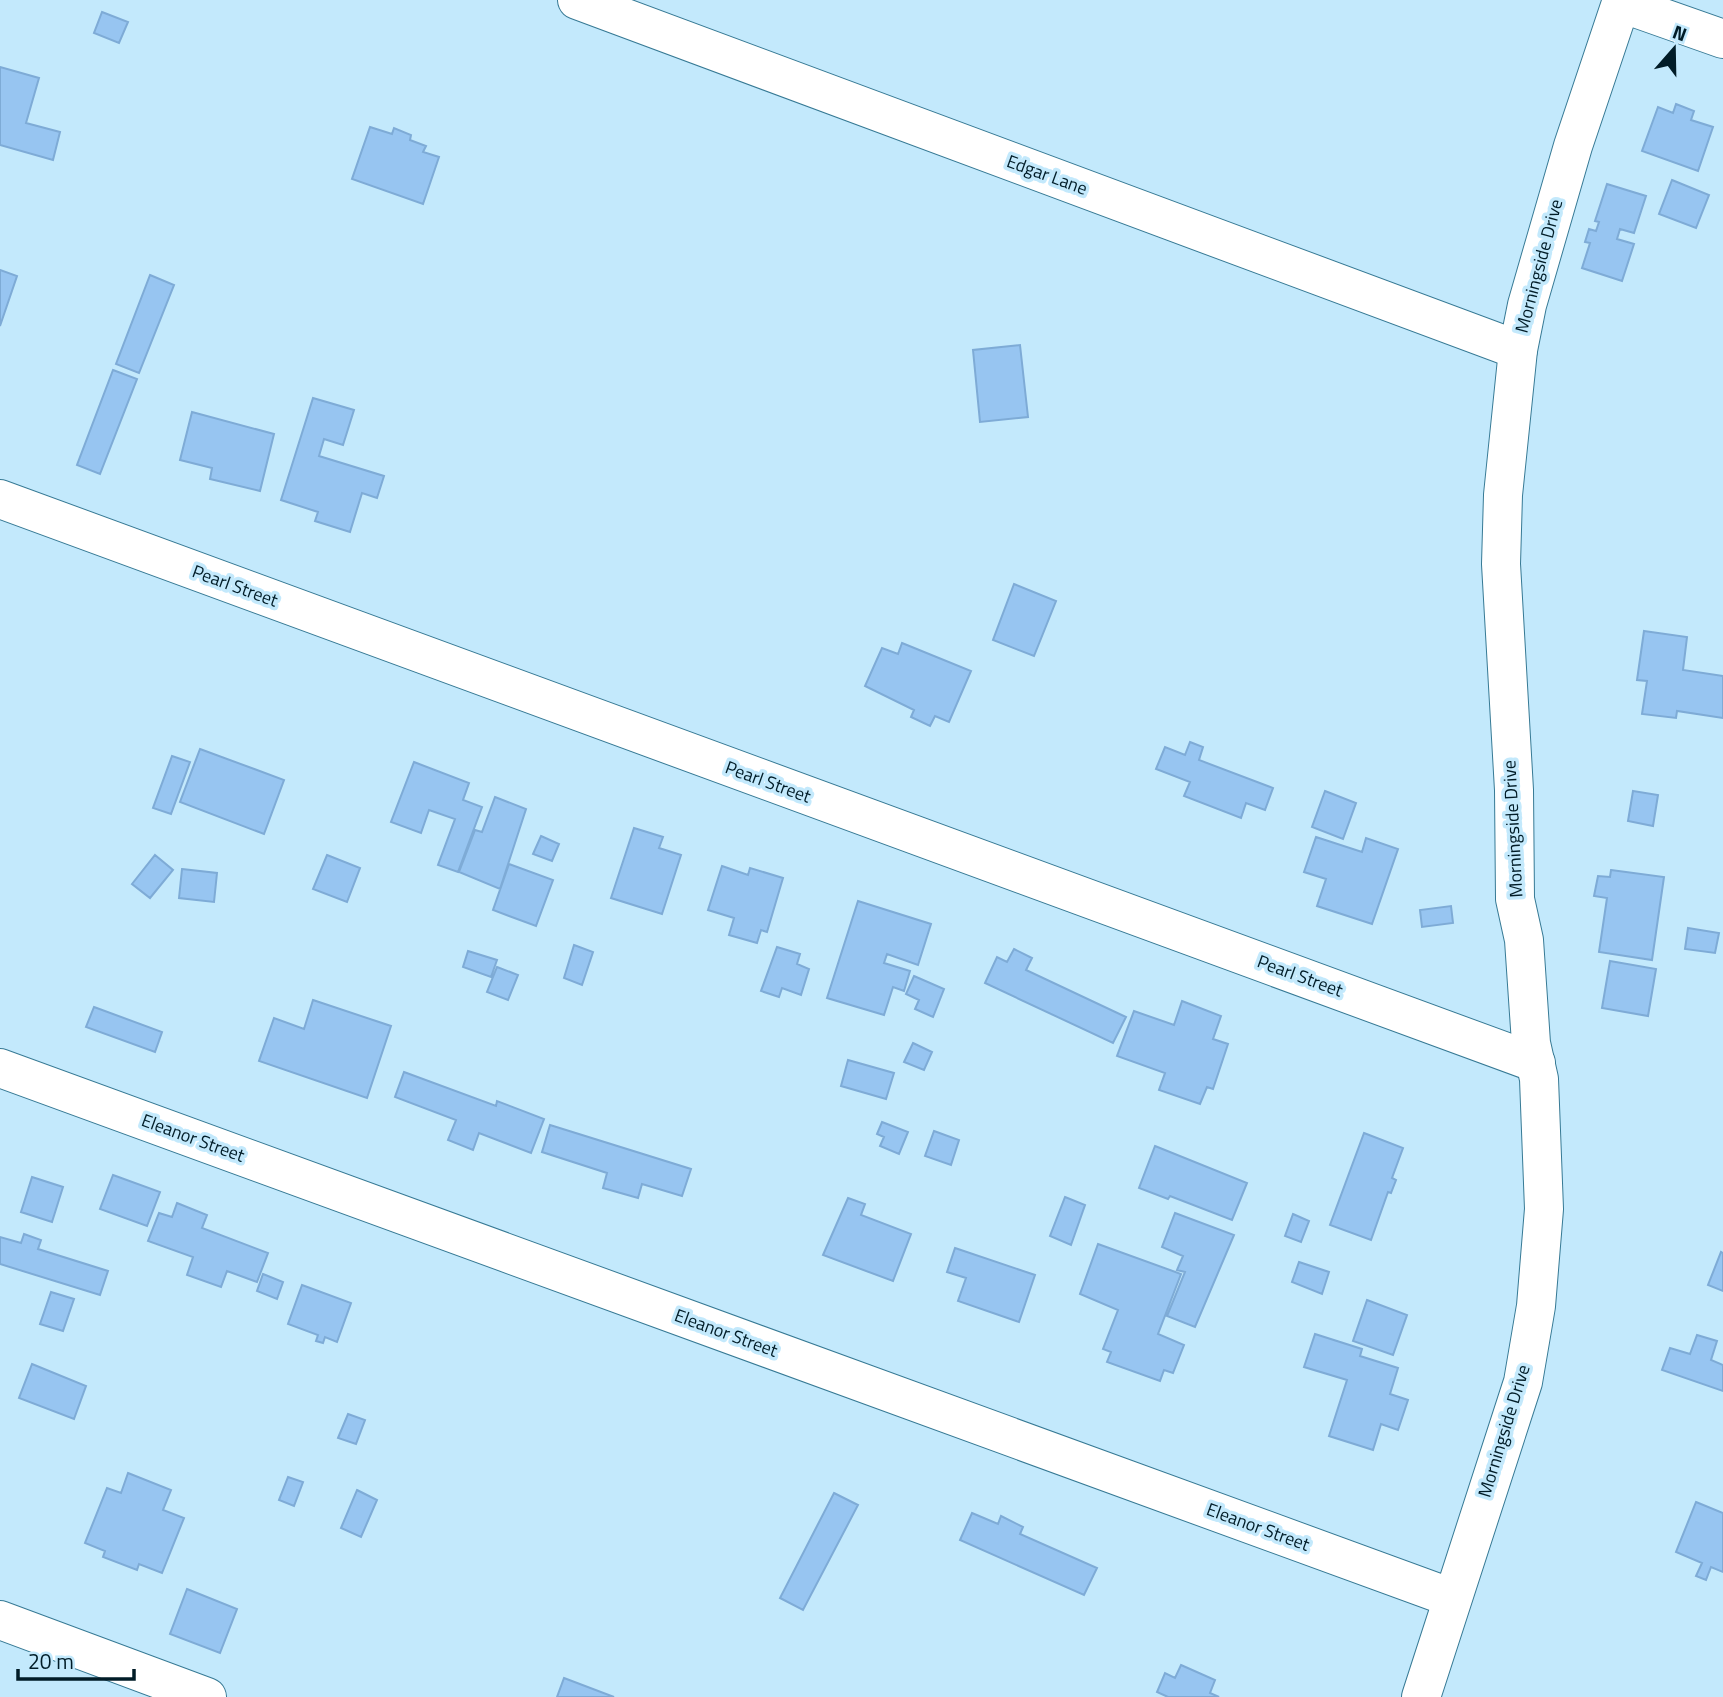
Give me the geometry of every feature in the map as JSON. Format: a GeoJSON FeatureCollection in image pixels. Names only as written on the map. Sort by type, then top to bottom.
{"type":"FeatureCollection","features":[{"type":"Feature","properties":{"kind":"street","name":"Edgar Lane"},"geometry":{"type":"LineString","coordinates":[[577,0],[1518,350]]}},
{"type":"Feature","properties":{"kind":"street","name":"Morningside Drive"},"geometry":{"type":"LineString","coordinates":[[1421,1697],[1523,1382],[1536,1307],[1544,1209],[1536,1063],[1531,1043],[1524,940],[1515,899],[1514,790],[1501,564],[1503,495],[1518,350],[1541,253],[1569,159],[1622,1]]}},
{"type":"Feature","properties":{"kind":"street"},"geometry":{"type":"LineString","coordinates":[[1622,1],[1723,39]]}},
{"type":"Feature","properties":{"kind":"street","name":"Pearl Street"},"geometry":{"type":"LineString","coordinates":[[0,499],[1536,1063]]}},
{"type":"Feature","properties":{"kind":"street","name":"Eleanor Street"},"geometry":{"type":"LineString","coordinates":[[0,1068],[1452,1598]]}},
{"type":"Feature","properties":{"kind":"street"},"geometry":{"type":"LineString","coordinates":[[0,1620],[207,1697]]}},
{"type":"Feature","properties":{"kind":"building"},"geometry":{"type":"Polygon","coordinates":[[[102,12],[128,22],[119,43],[94,33],[102,12]]]}},
{"type":"Feature","properties":{"kind":"building"},"geometry":{"type":"Polygon","coordinates":[[[0,67],[39,78],[26,123],[60,132],[53,160],[0,145],[0,67]]]}},
{"type":"Feature","properties":{"kind":"building"},"geometry":{"type":"Polygon","coordinates":[[[1676,104],[1694,111],[1691,120],[1713,127],[1698,171],[1642,151],[1658,107],[1673,113],[1676,104]]]}},
{"type":"Feature","properties":{"kind":"building"},"geometry":{"type":"Polygon","coordinates":[[[370,127],[392,134],[394,128],[411,135],[410,140],[426,146],[423,152],[439,157],[423,204],[352,179],[370,127]]]}},
{"type":"Feature","properties":{"kind":"building"},"geometry":{"type":"Polygon","coordinates":[[[1672,180],[1709,195],[1696,228],[1659,214],[1672,180]]]}},
{"type":"Feature","properties":{"kind":"building"},"geometry":{"type":"Polygon","coordinates":[[[1607,184],[1646,196],[1634,233],[1620,229],[1617,239],[1634,244],[1622,281],[1582,268],[1590,243],[1585,242],[1589,229],[1596,231],[1599,222],[1595,221],[1607,184]]]}},
{"type":"Feature","properties":{"kind":"building"},"geometry":{"type":"Polygon","coordinates":[[[0,270],[17,276],[0,326],[0,270]]]}},
{"type":"Feature","properties":{"kind":"building"},"geometry":{"type":"Polygon","coordinates":[[[150,275],[174,285],[139,373],[116,364],[150,275]]]}},
{"type":"Feature","properties":{"kind":"building"},"geometry":{"type":"Polygon","coordinates":[[[1020,345],[1028,417],[980,422],[973,350],[1020,345]]]}},
{"type":"Feature","properties":{"kind":"building"},"geometry":{"type":"Polygon","coordinates":[[[113,370],[137,379],[100,474],[77,465],[113,370]]]}},
{"type":"Feature","properties":{"kind":"building"},"geometry":{"type":"Polygon","coordinates":[[[313,398],[354,410],[343,445],[324,439],[319,456],[384,476],[377,498],[362,493],[350,532],[315,521],[318,512],[281,500],[313,398]]]}},
{"type":"Feature","properties":{"kind":"building"},"geometry":{"type":"Polygon","coordinates":[[[192,412],[274,434],[260,491],[210,479],[212,468],[180,460],[192,412]]]}},
{"type":"Feature","properties":{"kind":"building"},"geometry":{"type":"Polygon","coordinates":[[[1014,584],[1056,601],[1034,656],[993,640],[1014,584]]]}},
{"type":"Feature","properties":{"kind":"building"},"geometry":{"type":"Polygon","coordinates":[[[1644,631],[1687,637],[1683,670],[1723,676],[1723,718],[1677,711],[1676,718],[1642,714],[1647,681],[1637,680],[1644,631]]]}},
{"type":"Feature","properties":{"kind":"building"},"geometry":{"type":"Polygon","coordinates":[[[902,643],[971,671],[949,722],[935,716],[930,726],[911,717],[914,710],[865,686],[882,648],[898,654],[902,643]]]}},
{"type":"Feature","properties":{"kind":"building"},"geometry":{"type":"Polygon","coordinates":[[[1190,742],[1203,747],[1199,760],[1273,788],[1265,810],[1246,803],[1241,818],[1184,796],[1190,782],[1156,769],[1165,747],[1185,755],[1190,742]]]}},
{"type":"Feature","properties":{"kind":"building"},"geometry":{"type":"Polygon","coordinates":[[[200,749],[284,780],[264,834],[180,802],[200,749]]]}},
{"type":"Feature","properties":{"kind":"building"},"geometry":{"type":"Polygon","coordinates":[[[172,756],[190,762],[171,814],[153,808],[172,756]]]}},
{"type":"Feature","properties":{"kind":"building"},"geometry":{"type":"Polygon","coordinates":[[[414,762],[469,783],[463,800],[482,807],[458,872],[438,865],[455,819],[429,810],[421,833],[391,822],[414,762]]]}},
{"type":"Feature","properties":{"kind":"building"},"geometry":{"type":"Polygon","coordinates":[[[1325,791],[1356,803],[1343,839],[1312,827],[1325,791]]]}},
{"type":"Feature","properties":{"kind":"building"},"geometry":{"type":"Polygon","coordinates":[[[1633,791],[1658,795],[1653,826],[1628,821],[1633,791]]]}},
{"type":"Feature","properties":{"kind":"building"},"geometry":{"type":"Polygon","coordinates":[[[495,797],[526,809],[500,889],[459,872],[475,830],[482,832],[495,797]]]}},
{"type":"Feature","properties":{"kind":"building"},"geometry":{"type":"Polygon","coordinates":[[[634,828],[663,837],[659,848],[681,855],[662,914],[611,898],[634,828]]]}},
{"type":"Feature","properties":{"kind":"building"},"geometry":{"type":"Polygon","coordinates":[[[541,836],[559,844],[552,861],[533,854],[541,836]]]}},
{"type":"Feature","properties":{"kind":"building"},"geometry":{"type":"Polygon","coordinates":[[[1316,837],[1362,852],[1366,838],[1398,849],[1372,924],[1317,906],[1326,879],[1304,872],[1316,837]]]}},
{"type":"Feature","properties":{"kind":"building"},"geometry":{"type":"Polygon","coordinates":[[[155,855],[173,870],[150,898],[132,884],[155,855]]]}},
{"type":"Feature","properties":{"kind":"building"},"geometry":{"type":"Polygon","coordinates":[[[327,855],[360,868],[347,902],[313,889],[327,855]]]}},
{"type":"Feature","properties":{"kind":"building"},"geometry":{"type":"Polygon","coordinates":[[[509,864],[553,880],[536,926],[493,910],[509,864]]]}},
{"type":"Feature","properties":{"kind":"building"},"geometry":{"type":"Polygon","coordinates":[[[722,866],[748,875],[750,868],[783,878],[767,932],[761,930],[757,943],[729,935],[734,918],[708,910],[722,866]]]}},
{"type":"Feature","properties":{"kind":"building"},"geometry":{"type":"Polygon","coordinates":[[[182,869],[217,873],[214,902],[179,898],[182,869]]]}},
{"type":"Feature","properties":{"kind":"building"},"geometry":{"type":"Polygon","coordinates":[[[1611,870],[1664,877],[1652,960],[1599,952],[1607,898],[1594,896],[1598,876],[1610,877],[1611,870]]]}},
{"type":"Feature","properties":{"kind":"building"},"geometry":{"type":"Polygon","coordinates":[[[858,901],[931,924],[918,965],[887,954],[884,963],[910,971],[904,991],[893,987],[884,1015],[827,998],[858,901]]]}},
{"type":"Feature","properties":{"kind":"building"},"geometry":{"type":"Polygon","coordinates":[[[1451,906],[1453,923],[1422,927],[1420,910],[1451,906]]]}},
{"type":"Feature","properties":{"kind":"building"},"geometry":{"type":"Polygon","coordinates":[[[1688,928],[1719,933],[1715,953],[1685,949],[1688,928]]]}},
{"type":"Feature","properties":{"kind":"building"},"geometry":{"type":"Polygon","coordinates":[[[574,945],[593,952],[582,985],[564,978],[574,945]]]}},
{"type":"Feature","properties":{"kind":"building"},"geometry":{"type":"Polygon","coordinates":[[[777,947],[800,954],[797,964],[809,969],[801,995],[782,988],[779,997],[761,991],[777,947]]]}},
{"type":"Feature","properties":{"kind":"building"},"geometry":{"type":"Polygon","coordinates":[[[1014,949],[1032,958],[1026,970],[1126,1017],[1113,1043],[985,983],[997,957],[1007,962],[1014,949]]]}},
{"type":"Feature","properties":{"kind":"building"},"geometry":{"type":"Polygon","coordinates":[[[468,951],[497,960],[491,977],[463,967],[468,951]]]}},
{"type":"Feature","properties":{"kind":"building"},"geometry":{"type":"Polygon","coordinates":[[[1610,961],[1656,969],[1648,1016],[1602,1008],[1610,961]]]}},
{"type":"Feature","properties":{"kind":"building"},"geometry":{"type":"Polygon","coordinates":[[[497,967],[518,975],[508,1000],[487,992],[497,967]]]}},
{"type":"Feature","properties":{"kind":"building"},"geometry":{"type":"Polygon","coordinates":[[[914,976],[944,989],[933,1017],[915,1009],[919,1000],[906,994],[914,976]]]}},
{"type":"Feature","properties":{"kind":"building"},"geometry":{"type":"Polygon","coordinates":[[[313,1000],[391,1026],[367,1098],[259,1061],[274,1018],[304,1029],[313,1000]]]}},
{"type":"Feature","properties":{"kind":"building"},"geometry":{"type":"Polygon","coordinates":[[[1182,1001],[1221,1016],[1213,1039],[1228,1044],[1213,1089],[1207,1087],[1200,1104],[1159,1090],[1165,1073],[1117,1056],[1134,1011],[1174,1025],[1182,1001]]]}},
{"type":"Feature","properties":{"kind":"building"},"geometry":{"type":"Polygon","coordinates":[[[94,1007],[162,1032],[155,1052],[86,1027],[94,1007]]]}},
{"type":"Feature","properties":{"kind":"building"},"geometry":{"type":"Polygon","coordinates":[[[913,1043],[932,1052],[924,1070],[904,1062],[913,1043]]]}},
{"type":"Feature","properties":{"kind":"building"},"geometry":{"type":"Polygon","coordinates":[[[848,1060],[894,1073],[886,1099],[841,1086],[848,1060]]]}},
{"type":"Feature","properties":{"kind":"building"},"geometry":{"type":"Polygon","coordinates":[[[404,1072],[496,1106],[497,1101],[544,1119],[531,1153],[479,1133],[473,1150],[448,1140],[456,1120],[395,1097],[404,1072]]]}},
{"type":"Feature","properties":{"kind":"building"},"geometry":{"type":"Polygon","coordinates":[[[882,1122],[908,1132],[899,1154],[880,1146],[884,1137],[877,1134],[882,1122]]]}},
{"type":"Feature","properties":{"kind":"building"},"geometry":{"type":"Polygon","coordinates":[[[550,1125],[691,1169],[682,1196],[642,1184],[638,1198],[603,1188],[607,1173],[542,1152],[550,1125]]]}},
{"type":"Feature","properties":{"kind":"building"},"geometry":{"type":"Polygon","coordinates":[[[934,1131],[959,1140],[951,1165],[925,1156],[934,1131]]]}},
{"type":"Feature","properties":{"kind":"building"},"geometry":{"type":"Polygon","coordinates":[[[1364,1133],[1403,1148],[1392,1178],[1396,1180],[1391,1193],[1388,1192],[1371,1240],[1330,1225],[1364,1133]]]}},
{"type":"Feature","properties":{"kind":"building"},"geometry":{"type":"Polygon","coordinates":[[[1155,1146],[1247,1183],[1232,1220],[1170,1196],[1168,1199],[1139,1188],[1155,1146]]]}},
{"type":"Feature","properties":{"kind":"building"},"geometry":{"type":"Polygon","coordinates":[[[113,1175],[160,1192],[147,1226],[100,1209],[113,1175]]]}},
{"type":"Feature","properties":{"kind":"building"},"geometry":{"type":"Polygon","coordinates":[[[32,1177],[63,1187],[52,1222],[21,1212],[32,1177]]]}},
{"type":"Feature","properties":{"kind":"building"},"geometry":{"type":"Polygon","coordinates":[[[1065,1197],[1085,1205],[1071,1245],[1050,1236],[1065,1197]]]}},
{"type":"Feature","properties":{"kind":"building"},"geometry":{"type":"Polygon","coordinates":[[[848,1198],[865,1204],[861,1215],[911,1234],[893,1281],[823,1255],[848,1198]]]}},
{"type":"Feature","properties":{"kind":"building"},"geometry":{"type":"Polygon","coordinates":[[[177,1203],[207,1215],[202,1228],[268,1253],[257,1282],[227,1271],[221,1287],[187,1275],[193,1257],[148,1241],[159,1213],[172,1217],[177,1203]]]}},
{"type":"Feature","properties":{"kind":"building"},"geometry":{"type":"Polygon","coordinates":[[[1175,1213],[1234,1235],[1195,1327],[1167,1316],[1185,1272],[1177,1270],[1183,1256],[1162,1247],[1175,1213]]]}},
{"type":"Feature","properties":{"kind":"building"},"geometry":{"type":"Polygon","coordinates":[[[1293,1214],[1309,1221],[1301,1242],[1285,1236],[1293,1214]]]}},
{"type":"Feature","properties":{"kind":"building"},"geometry":{"type":"Polygon","coordinates":[[[24,1234],[41,1240],[38,1249],[108,1271],[100,1295],[0,1264],[0,1237],[21,1243],[24,1234]]]}},
{"type":"Feature","properties":{"kind":"building"},"geometry":{"type":"Polygon","coordinates":[[[1098,1244],[1181,1274],[1158,1334],[1184,1345],[1173,1373],[1164,1370],[1160,1381],[1107,1362],[1111,1352],[1103,1349],[1118,1310],[1080,1294],[1098,1244]]]}},
{"type":"Feature","properties":{"kind":"building"},"geometry":{"type":"Polygon","coordinates":[[[955,1248],[1035,1275],[1019,1322],[958,1301],[966,1278],[947,1272],[955,1248]]]}},
{"type":"Feature","properties":{"kind":"building"},"geometry":{"type":"Polygon","coordinates":[[[1721,1252],[1723,1253],[1723,1291],[1708,1285],[1721,1252]]]}},
{"type":"Feature","properties":{"kind":"building"},"geometry":{"type":"Polygon","coordinates":[[[1299,1262],[1329,1272],[1322,1294],[1292,1282],[1299,1262]]]}},
{"type":"Feature","properties":{"kind":"building"},"geometry":{"type":"Polygon","coordinates":[[[263,1274],[283,1282],[277,1299],[257,1291],[263,1274]]]}},
{"type":"Feature","properties":{"kind":"building"},"geometry":{"type":"Polygon","coordinates":[[[302,1285],[351,1303],[337,1342],[325,1337],[323,1343],[316,1341],[318,1335],[288,1324],[302,1285]]]}},
{"type":"Feature","properties":{"kind":"building"},"geometry":{"type":"Polygon","coordinates":[[[51,1292],[74,1299],[63,1331],[40,1324],[51,1292]]]}},
{"type":"Feature","properties":{"kind":"building"},"geometry":{"type":"Polygon","coordinates":[[[1367,1300],[1407,1315],[1393,1355],[1353,1341],[1367,1300]]]}},
{"type":"Feature","properties":{"kind":"building"},"geometry":{"type":"Polygon","coordinates":[[[1315,1334],[1362,1349],[1360,1356],[1398,1368],[1390,1394],[1408,1400],[1398,1430],[1381,1424],[1373,1450],[1329,1436],[1347,1380],[1304,1367],[1315,1334]]]}},
{"type":"Feature","properties":{"kind":"building"},"geometry":{"type":"Polygon","coordinates":[[[1697,1335],[1717,1341],[1711,1360],[1723,1365],[1723,1391],[1662,1370],[1670,1348],[1690,1354],[1697,1335]]]}},
{"type":"Feature","properties":{"kind":"building"},"geometry":{"type":"Polygon","coordinates":[[[32,1364],[86,1386],[74,1419],[19,1398],[32,1364]]]}},
{"type":"Feature","properties":{"kind":"building"},"geometry":{"type":"Polygon","coordinates":[[[348,1414],[365,1420],[356,1444],[338,1438],[348,1414]]]}},
{"type":"Feature","properties":{"kind":"building"},"geometry":{"type":"Polygon","coordinates":[[[128,1473],[171,1490],[163,1510],[184,1518],[162,1573],[139,1564],[137,1570],[103,1557],[105,1551],[85,1543],[107,1488],[121,1493],[128,1473]]]}},
{"type":"Feature","properties":{"kind":"building"},"geometry":{"type":"Polygon","coordinates":[[[288,1477],[303,1482],[294,1506],[279,1500],[288,1477]]]}},
{"type":"Feature","properties":{"kind":"building"},"geometry":{"type":"Polygon","coordinates":[[[357,1490],[377,1500],[361,1537],[341,1528],[357,1490]]]}},
{"type":"Feature","properties":{"kind":"building"},"geometry":{"type":"Polygon","coordinates":[[[834,1493],[858,1505],[803,1610],[780,1598],[834,1493]]]}},
{"type":"Feature","properties":{"kind":"building"},"geometry":{"type":"Polygon","coordinates":[[[1696,1502],[1723,1513],[1723,1572],[1711,1567],[1706,1580],[1696,1576],[1702,1563],[1676,1552],[1696,1502]]]}},
{"type":"Feature","properties":{"kind":"building"},"geometry":{"type":"Polygon","coordinates":[[[972,1513],[998,1524],[1001,1516],[1023,1527],[1020,1534],[1097,1568],[1084,1595],[960,1540],[972,1513]]]}},
{"type":"Feature","properties":{"kind":"building"},"geometry":{"type":"Polygon","coordinates":[[[187,1589],[237,1609],[220,1653],[170,1634],[187,1589]]]}},
{"type":"Feature","properties":{"kind":"building"},"geometry":{"type":"Polygon","coordinates":[[[1181,1665],[1215,1680],[1210,1693],[1219,1697],[1168,1697],[1157,1692],[1165,1673],[1175,1678],[1181,1665]]]}},
{"type":"Feature","properties":{"kind":"building"},"geometry":{"type":"Polygon","coordinates":[[[564,1678],[614,1697],[557,1697],[564,1678]]]}}]}
